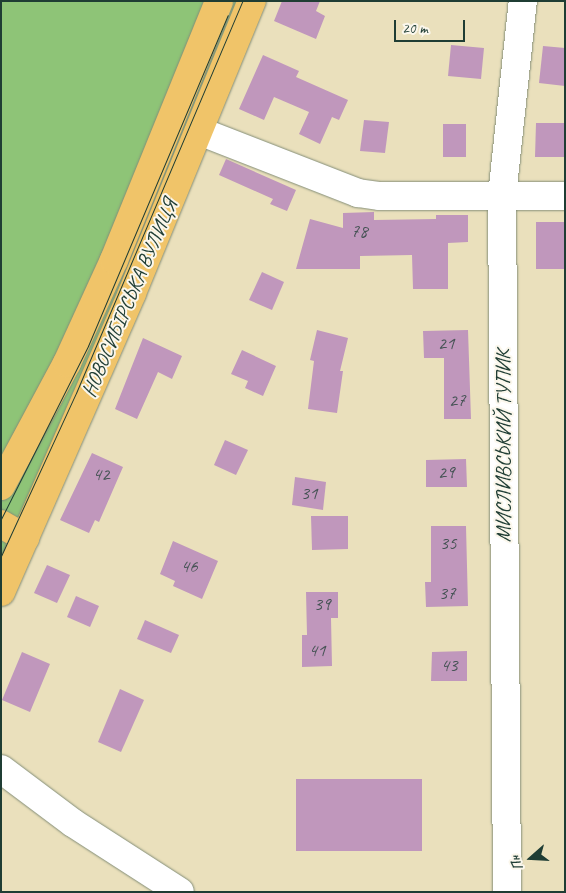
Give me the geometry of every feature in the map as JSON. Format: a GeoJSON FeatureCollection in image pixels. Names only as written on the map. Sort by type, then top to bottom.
{"type":"FeatureCollection","features":[{"type":"Feature","properties":{"kind":"main road","name":"НОВОСИБІРСЬКА ВУЛИЦЯ"},"geometry":{"type":"LineString","coordinates":[[1,486],[68,363],[114,260],[219,1]]}},
{"type":"Feature","properties":{"kind":"main road","name":"НОВОСИБІРСЬКА ВУЛИЦЯ"},"geometry":{"type":"LineString","coordinates":[[1,592],[129,302],[252,1]]}},
{"type":"Feature","properties":{"kind":"main road"},"geometry":{"type":"LineString","coordinates":[[1,524],[25,538]]}},
{"type":"Feature","properties":{"kind":"street","name":"МИСЛИВСЬКИЙ ТУПИК"},"geometry":{"type":"LineString","coordinates":[[507,892],[502,196],[523,1]]}},
{"type":"Feature","properties":{"kind":"street"},"geometry":{"type":"LineString","coordinates":[[199,131],[358,193],[380,196],[565,196]]}},
{"type":"Feature","properties":{"kind":"street"},"geometry":{"type":"LineString","coordinates":[[1,769],[73,823],[180,892]]}},
{"type":"Feature","properties":{"kind":"green space"},"geometry":{"type":"Polygon","coordinates":[[[1,1],[252,1],[1,606],[1,1]]]}},
{"type":"Feature","properties":{"kind":"building"},"geometry":{"type":"Polygon","coordinates":[[[282,1],[320,1],[316,11],[325,16],[316,39],[274,21],[282,1]]]}},
{"type":"Feature","properties":{"kind":"building"},"geometry":{"type":"Polygon","coordinates":[[[451,45],[484,48],[481,79],[448,76],[451,45]]]}},
{"type":"Feature","properties":{"kind":"building"},"geometry":{"type":"Polygon","coordinates":[[[543,46],[565,48],[565,86],[539,83],[543,46]]]}},
{"type":"Feature","properties":{"kind":"building"},"geometry":{"type":"Polygon","coordinates":[[[263,55],[299,71],[296,77],[348,100],[339,120],[332,117],[320,144],[299,134],[309,112],[274,97],[264,120],[239,109],[263,55]]]}},
{"type":"Feature","properties":{"kind":"building"},"geometry":{"type":"Polygon","coordinates":[[[364,120],[389,122],[385,153],[360,151],[364,120]]]}},
{"type":"Feature","properties":{"kind":"building"},"geometry":{"type":"Polygon","coordinates":[[[536,123],[564,123],[564,157],[535,157],[536,123]]]}},
{"type":"Feature","properties":{"kind":"building"},"geometry":{"type":"Polygon","coordinates":[[[443,124],[466,124],[466,157],[443,157],[443,124]]]}},
{"type":"Feature","properties":{"kind":"building"},"geometry":{"type":"Polygon","coordinates":[[[226,159],[296,190],[287,211],[270,204],[273,199],[219,175],[226,159]]]}},
{"type":"Feature","properties":{"kind":"building"},"geometry":{"type":"Polygon","coordinates":[[[374,212],[374,220],[436,219],[436,215],[468,215],[468,242],[448,243],[448,289],[413,289],[412,255],[360,256],[360,269],[296,269],[310,219],[343,228],[343,213],[374,212]]]}},
{"type":"Feature","properties":{"kind":"building"},"geometry":{"type":"Polygon","coordinates":[[[536,222],[565,222],[565,269],[536,269],[536,222]]]}},
{"type":"Feature","properties":{"kind":"building"},"geometry":{"type":"Polygon","coordinates":[[[262,272],[284,282],[272,310],[249,300],[262,272]]]}},
{"type":"Feature","properties":{"kind":"building"},"geometry":{"type":"Polygon","coordinates":[[[317,330],[348,338],[340,371],[343,371],[337,413],[308,409],[314,361],[310,360],[317,330]]]}},
{"type":"Feature","properties":{"kind":"building"},"geometry":{"type":"Polygon","coordinates":[[[468,330],[471,419],[444,419],[444,358],[424,358],[423,331],[468,330]]]}},
{"type":"Feature","properties":{"kind":"building"},"geometry":{"type":"Polygon","coordinates":[[[143,338],[182,356],[172,379],[158,372],[137,419],[115,409],[143,338]]]}},
{"type":"Feature","properties":{"kind":"building"},"geometry":{"type":"Polygon","coordinates":[[[242,350],[276,366],[263,396],[245,388],[248,381],[231,374],[242,350]]]}},
{"type":"Feature","properties":{"kind":"building"},"geometry":{"type":"Polygon","coordinates":[[[225,440],[248,450],[236,475],[214,465],[225,440]]]}},
{"type":"Feature","properties":{"kind":"building"},"geometry":{"type":"Polygon","coordinates":[[[92,453],[123,467],[99,522],[95,520],[89,533],[60,520],[92,453]]]}},
{"type":"Feature","properties":{"kind":"building"},"geometry":{"type":"Polygon","coordinates":[[[466,459],[467,487],[426,487],[426,460],[466,459]]]}},
{"type":"Feature","properties":{"kind":"building"},"geometry":{"type":"Polygon","coordinates":[[[295,477],[326,482],[323,510],[292,505],[295,477]]]}},
{"type":"Feature","properties":{"kind":"building"},"geometry":{"type":"Polygon","coordinates":[[[311,516],[348,516],[348,549],[312,550],[311,516]]]}},
{"type":"Feature","properties":{"kind":"building"},"geometry":{"type":"Polygon","coordinates":[[[431,526],[466,526],[468,606],[426,607],[425,582],[431,582],[431,526]]]}},
{"type":"Feature","properties":{"kind":"building"},"geometry":{"type":"Polygon","coordinates":[[[173,541],[218,561],[202,599],[173,586],[175,581],[160,574],[173,541]]]}},
{"type":"Feature","properties":{"kind":"building"},"geometry":{"type":"Polygon","coordinates":[[[47,565],[70,575],[57,603],[34,593],[47,565]]]}},
{"type":"Feature","properties":{"kind":"building"},"geometry":{"type":"Polygon","coordinates":[[[306,592],[338,592],[338,618],[331,618],[332,666],[302,667],[302,635],[307,635],[306,592]]]}},
{"type":"Feature","properties":{"kind":"building"},"geometry":{"type":"Polygon","coordinates":[[[76,596],[99,606],[90,627],[67,617],[76,596]]]}},
{"type":"Feature","properties":{"kind":"building"},"geometry":{"type":"Polygon","coordinates":[[[145,620],[179,635],[171,653],[137,639],[145,620]]]}},
{"type":"Feature","properties":{"kind":"building"},"geometry":{"type":"Polygon","coordinates":[[[467,651],[467,681],[431,681],[432,652],[467,651]]]}},
{"type":"Feature","properties":{"kind":"building"},"geometry":{"type":"Polygon","coordinates":[[[22,652],[50,664],[30,712],[2,700],[22,652]]]}},
{"type":"Feature","properties":{"kind":"building"},"geometry":{"type":"Polygon","coordinates":[[[120,689],[144,700],[121,752],[98,742],[120,689]]]}},
{"type":"Feature","properties":{"kind":"building"},"geometry":{"type":"Polygon","coordinates":[[[296,779],[422,779],[422,851],[296,851],[296,779]]]}},
{"type":"Feature","properties":{"kind":"tram line"},"geometry":{"type":"LineString","coordinates":[[1,556],[76,393],[242,1]]}},
{"type":"Feature","properties":{"kind":"tram line"},"geometry":{"type":"LineString","coordinates":[[1,519],[88,346],[228,15]]}}]}
